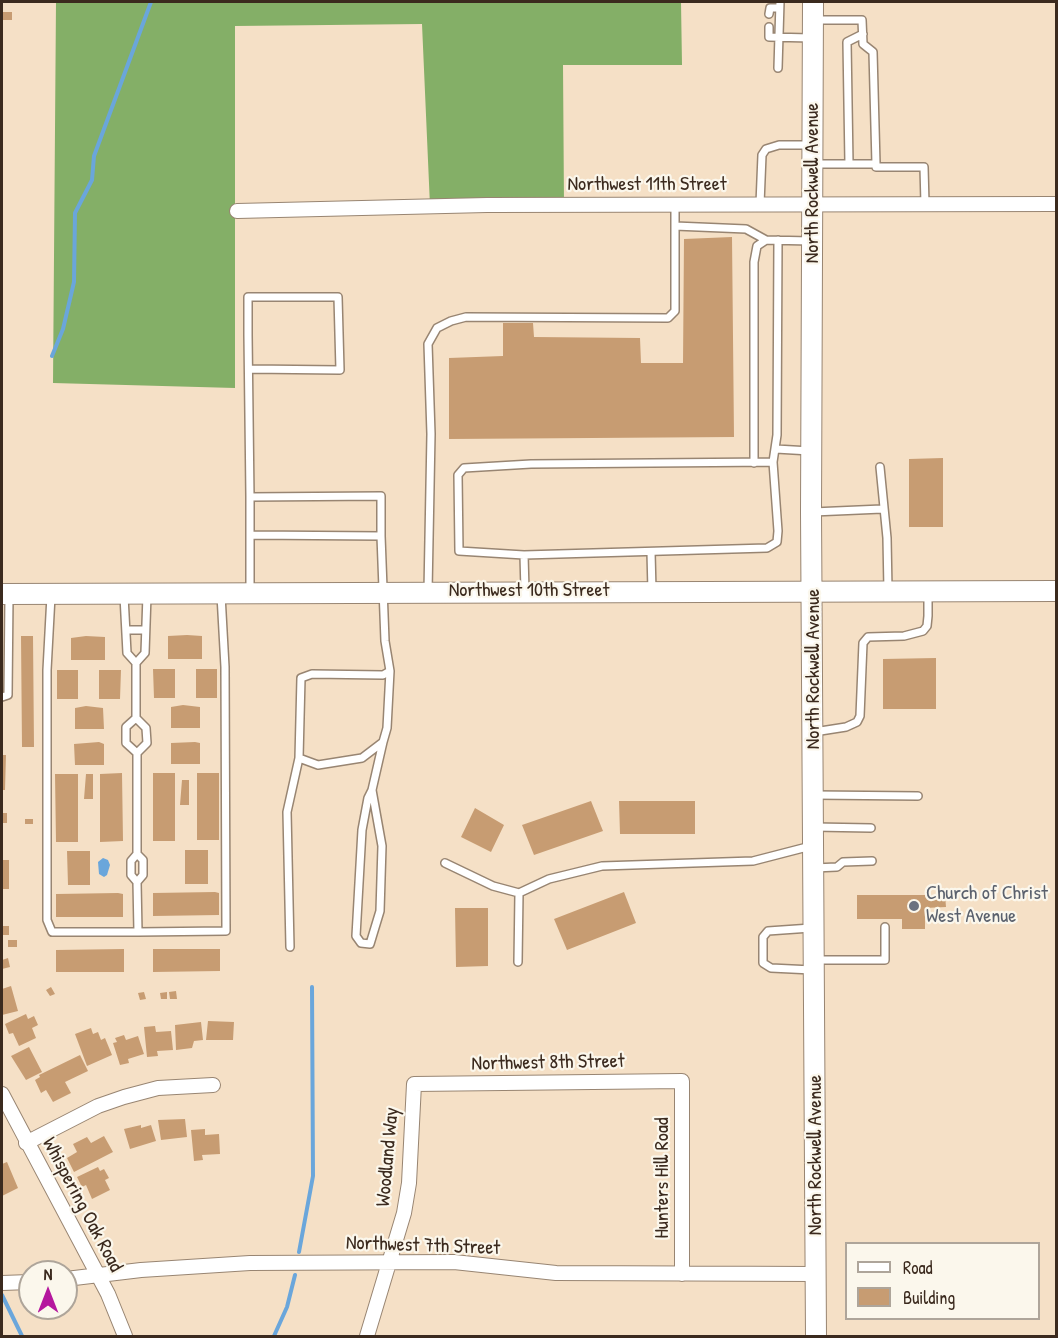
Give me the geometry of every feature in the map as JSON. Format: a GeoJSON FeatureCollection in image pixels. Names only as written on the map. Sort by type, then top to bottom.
{"type":"FeatureCollection","features":[{"type":"Feature","properties":{"kind":"main road","name":"North Rockwell Avenue"},"geometry":{"type":"LineString","coordinates":[[813,20],[812,512],[816,1336]]}},
{"type":"Feature","properties":{"kind":"main road","name":"Northwest 10th Street"},"geometry":{"type":"LineString","coordinates":[[5,593],[1056,591]]}},
{"type":"Feature","properties":{"kind":"street","name":"Northwest 11th Street"},"geometry":{"type":"LineString","coordinates":[[237,211],[487,205],[1056,204]]}},
{"type":"Feature","properties":{"kind":"street","name":"Northwest 8th Street"},"geometry":{"type":"LineString","coordinates":[[414,1084],[682,1081]]}},
{"type":"Feature","properties":{"kind":"street","name":"Hunters Hill Road"},"geometry":{"type":"LineString","coordinates":[[682,1081],[682,1274]]}},
{"type":"Feature","properties":{"kind":"street","name":"Woodland Way"},"geometry":{"type":"LineString","coordinates":[[367,1336],[392,1263],[409,1183],[414,1084]]}},
{"type":"Feature","properties":{"kind":"street"},"geometry":{"type":"LineString","coordinates":[[26,1143],[98,1106],[124,1097],[158,1088],[213,1085]]}},
{"type":"Feature","properties":{"kind":"street","name":"Whispering Oak Road"},"geometry":{"type":"LineString","coordinates":[[2,1094],[96,1276],[108,1294],[124,1336]]}},
{"type":"Feature","properties":{"kind":"street","name":"Northwest 7th Street"},"geometry":{"type":"LineString","coordinates":[[78,1278],[186,1266],[453,1262],[556,1273],[816,1274]]}},
{"type":"Feature","properties":{"kind":"street"},"geometry":{"type":"LineString","coordinates":[[2,1283],[18,1282]]}},
{"type":"Feature","properties":{"kind":"lane"},"geometry":{"type":"LineString","coordinates":[[769,14],[770,8],[780,4],[778,68]]}},
{"type":"Feature","properties":{"kind":"lane"},"geometry":{"type":"LineString","coordinates":[[769,27],[769,37],[778,38],[813,20],[862,20],[863,44],[873,52],[876,167],[924,167],[925,204]]}},
{"type":"Feature","properties":{"kind":"lane"},"geometry":{"type":"LineString","coordinates":[[849,164],[848,42],[863,34]]}},
{"type":"Feature","properties":{"kind":"lane"},"geometry":{"type":"LineString","coordinates":[[760,204],[762,155],[766,149],[779,145],[849,164],[876,164]]}},
{"type":"Feature","properties":{"kind":"lane"},"geometry":{"type":"LineString","coordinates":[[428,591],[430,434],[428,344],[437,328],[466,317],[668,318],[675,311],[675,204]]}},
{"type":"Feature","properties":{"kind":"lane"},"geometry":{"type":"LineString","coordinates":[[675,226],[746,229],[766,240],[813,241]]}},
{"type":"Feature","properties":{"kind":"lane"},"geometry":{"type":"LineString","coordinates":[[754,463],[754,262],[757,246],[766,240]]}},
{"type":"Feature","properties":{"kind":"lane"},"geometry":{"type":"LineString","coordinates":[[773,462],[531,464],[464,468],[458,475],[459,551],[524,555],[756,550],[777,542],[773,462],[776,449],[778,240]]}},
{"type":"Feature","properties":{"kind":"lane"},"geometry":{"type":"LineString","coordinates":[[249,369],[340,370],[338,297],[248,297],[250,593]]}},
{"type":"Feature","properties":{"kind":"lane"},"geometry":{"type":"LineString","coordinates":[[776,449],[812,452]]}},
{"type":"Feature","properties":{"kind":"lane"},"geometry":{"type":"LineString","coordinates":[[880,467],[882,509],[887,538],[888,590]]}},
{"type":"Feature","properties":{"kind":"lane"},"geometry":{"type":"LineString","coordinates":[[250,497],[381,496],[382,592],[390,671],[387,729],[368,798],[362,830],[356,936],[362,943],[370,944],[380,911],[382,846],[372,790]]}},
{"type":"Feature","properties":{"kind":"lane"},"geometry":{"type":"LineString","coordinates":[[812,512],[882,509]]}},
{"type":"Feature","properties":{"kind":"lane"},"geometry":{"type":"LineString","coordinates":[[250,535],[381,536]]}},
{"type":"Feature","properties":{"kind":"lane"},"geometry":{"type":"LineString","coordinates":[[651,552],[652,591]]}},
{"type":"Feature","properties":{"kind":"lane"},"geometry":{"type":"LineString","coordinates":[[524,555],[525,591]]}},
{"type":"Feature","properties":{"kind":"lane"},"geometry":{"type":"LineString","coordinates":[[814,732],[846,727],[856,722],[860,716],[862,643],[868,637],[904,636],[923,631],[928,616],[928,590]]}},
{"type":"Feature","properties":{"kind":"lane"},"geometry":{"type":"LineString","coordinates":[[2,697],[8,695],[5,593]]}},
{"type":"Feature","properties":{"kind":"lane"},"geometry":{"type":"LineString","coordinates":[[51,593],[47,670],[48,920],[52,932],[138,932],[226,931],[225,667],[220,593]]}},
{"type":"Feature","properties":{"kind":"lane"},"geometry":{"type":"LineString","coordinates":[[124,593],[127,653],[136,663]]}},
{"type":"Feature","properties":{"kind":"lane"},"geometry":{"type":"LineString","coordinates":[[136,753],[147,743],[146,728],[136,718],[136,663],[145,653],[147,593]]}},
{"type":"Feature","properties":{"kind":"lane"},"geometry":{"type":"LineString","coordinates":[[127,630],[145,630]]}},
{"type":"Feature","properties":{"kind":"lane"},"geometry":{"type":"LineString","coordinates":[[290,947],[288,812],[299,758],[301,678],[312,674],[383,675],[390,671]]}},
{"type":"Feature","properties":{"kind":"lane"},"geometry":{"type":"LineString","coordinates":[[136,718],[126,727],[126,743],[136,753],[137,854],[131,861],[131,875],[137,882],[138,932]]}},
{"type":"Feature","properties":{"kind":"lane"},"geometry":{"type":"LineString","coordinates":[[299,758],[318,765],[362,758],[382,742]]}},
{"type":"Feature","properties":{"kind":"lane"},"geometry":{"type":"LineString","coordinates":[[814,795],[918,796]]}},
{"type":"Feature","properties":{"kind":"lane"},"geometry":{"type":"LineString","coordinates":[[445,863],[493,886],[519,893],[549,879],[602,866],[753,861],[814,836],[871,828]]}},
{"type":"Feature","properties":{"kind":"lane"},"geometry":{"type":"LineString","coordinates":[[137,854],[143,860],[143,875],[137,882]]}},
{"type":"Feature","properties":{"kind":"lane"},"geometry":{"type":"LineString","coordinates":[[814,868],[837,867],[843,862],[872,861]]}},
{"type":"Feature","properties":{"kind":"lane"},"geometry":{"type":"LineString","coordinates":[[518,962],[519,893]]}},
{"type":"Feature","properties":{"kind":"lane"},"geometry":{"type":"LineString","coordinates":[[814,928],[768,931],[763,938],[764,963],[771,968],[885,960],[885,927]]}},
{"type":"Feature","properties":{"kind":"green space"},"geometry":{"type":"Polygon","coordinates":[[[56,2],[681,2],[682,65],[563,65],[564,205],[430,206],[422,24],[235,26],[235,388],[53,383],[56,2]]]}},
{"type":"Feature","properties":{"kind":"water"},"geometry":{"type":"Polygon","coordinates":[[[103,858],[108,860],[110,865],[104,877],[99,874],[98,862],[103,858]]]}},
{"type":"Feature","properties":{"kind":"building"},"geometry":{"type":"Polygon","coordinates":[[[2,12],[12,12],[12,20],[2,20],[2,12]]]}},
{"type":"Feature","properties":{"kind":"building"},"geometry":{"type":"Polygon","coordinates":[[[732,237],[734,437],[449,439],[449,358],[503,356],[503,323],[533,323],[534,337],[640,338],[641,363],[683,363],[684,239],[732,237]]]}},
{"type":"Feature","properties":{"kind":"building"},"geometry":{"type":"Polygon","coordinates":[[[943,458],[943,527],[909,527],[909,459],[943,458]]]}},
{"type":"Feature","properties":{"kind":"building"},"geometry":{"type":"Polygon","coordinates":[[[21,636],[33,636],[34,747],[22,747],[21,636]]]}},
{"type":"Feature","properties":{"kind":"building"},"geometry":{"type":"Polygon","coordinates":[[[168,636],[202,636],[202,659],[168,659],[168,636]]]}},
{"type":"Feature","properties":{"kind":"building"},"geometry":{"type":"Polygon","coordinates":[[[105,637],[105,660],[71,660],[71,638],[105,637]]]}},
{"type":"Feature","properties":{"kind":"building"},"geometry":{"type":"Polygon","coordinates":[[[936,658],[936,709],[883,709],[883,659],[936,658]]]}},
{"type":"Feature","properties":{"kind":"building"},"geometry":{"type":"Polygon","coordinates":[[[153,669],[175,669],[175,698],[154,698],[153,669]]]}},
{"type":"Feature","properties":{"kind":"building"},"geometry":{"type":"Polygon","coordinates":[[[196,669],[217,669],[217,698],[196,698],[196,669]]]}},
{"type":"Feature","properties":{"kind":"building"},"geometry":{"type":"Polygon","coordinates":[[[57,670],[78,670],[78,699],[57,699],[57,670]]]}},
{"type":"Feature","properties":{"kind":"building"},"geometry":{"type":"Polygon","coordinates":[[[99,670],[121,670],[120,699],[99,699],[99,670]]]}},
{"type":"Feature","properties":{"kind":"building"},"geometry":{"type":"Polygon","coordinates":[[[183,705],[200,707],[200,728],[171,728],[171,707],[183,705]]]}},
{"type":"Feature","properties":{"kind":"building"},"geometry":{"type":"Polygon","coordinates":[[[86,706],[103,708],[104,729],[75,729],[75,708],[86,706]]]}},
{"type":"Feature","properties":{"kind":"building"},"geometry":{"type":"Polygon","coordinates":[[[99,742],[104,744],[104,765],[75,765],[74,744],[99,742]]]}},
{"type":"Feature","properties":{"kind":"building"},"geometry":{"type":"Polygon","coordinates":[[[171,743],[200,743],[200,764],[171,764],[171,743]]]}},
{"type":"Feature","properties":{"kind":"building"},"geometry":{"type":"Polygon","coordinates":[[[2,755],[6,755],[5,790],[2,790],[2,755]]]}},
{"type":"Feature","properties":{"kind":"building"},"geometry":{"type":"Polygon","coordinates":[[[122,773],[123,841],[100,842],[100,774],[122,773]]]}},
{"type":"Feature","properties":{"kind":"building"},"geometry":{"type":"Polygon","coordinates":[[[153,773],[175,773],[175,841],[153,841],[153,773]]]}},
{"type":"Feature","properties":{"kind":"building"},"geometry":{"type":"Polygon","coordinates":[[[197,773],[219,773],[219,840],[197,840],[197,773]]]}},
{"type":"Feature","properties":{"kind":"building"},"geometry":{"type":"Polygon","coordinates":[[[55,774],[78,774],[78,842],[56,842],[55,774]]]}},
{"type":"Feature","properties":{"kind":"building"},"geometry":{"type":"Polygon","coordinates":[[[86,774],[93,774],[93,799],[84,799],[86,774]]]}},
{"type":"Feature","properties":{"kind":"building"},"geometry":{"type":"Polygon","coordinates":[[[182,780],[189,780],[189,805],[180,805],[182,780]]]}},
{"type":"Feature","properties":{"kind":"building"},"geometry":{"type":"Polygon","coordinates":[[[591,801],[603,831],[534,855],[522,825],[591,801]]]}},
{"type":"Feature","properties":{"kind":"building"},"geometry":{"type":"Polygon","coordinates":[[[619,801],[695,801],[695,834],[620,834],[619,801]]]}},
{"type":"Feature","properties":{"kind":"building"},"geometry":{"type":"Polygon","coordinates":[[[475,808],[504,825],[491,852],[461,837],[475,808]]]}},
{"type":"Feature","properties":{"kind":"building"},"geometry":{"type":"Polygon","coordinates":[[[2,813],[7,813],[7,823],[2,823],[2,813]]]}},
{"type":"Feature","properties":{"kind":"building"},"geometry":{"type":"Polygon","coordinates":[[[25,819],[33,819],[33,824],[25,824],[25,819]]]}},
{"type":"Feature","properties":{"kind":"building"},"geometry":{"type":"Polygon","coordinates":[[[185,850],[208,850],[208,884],[185,884],[185,850]]]}},
{"type":"Feature","properties":{"kind":"building"},"geometry":{"type":"Polygon","coordinates":[[[67,851],[90,851],[90,885],[68,885],[67,851]]]}},
{"type":"Feature","properties":{"kind":"building"},"geometry":{"type":"Polygon","coordinates":[[[2,860],[9,860],[9,889],[2,889],[2,860]]]}},
{"type":"Feature","properties":{"kind":"building"},"geometry":{"type":"Polygon","coordinates":[[[624,892],[636,923],[567,950],[554,919],[624,892]]]}},
{"type":"Feature","properties":{"kind":"building"},"geometry":{"type":"Polygon","coordinates":[[[153,893],[219,893],[219,915],[153,916],[153,893]]]}},
{"type":"Feature","properties":{"kind":"building"},"geometry":{"type":"Polygon","coordinates":[[[56,894],[123,894],[123,917],[56,917],[56,894]]]}},
{"type":"Feature","properties":{"kind":"building"},"geometry":{"type":"Polygon","coordinates":[[[857,895],[945,895],[946,907],[925,908],[925,929],[902,929],[902,919],[857,919],[857,895]]]}},
{"type":"Feature","properties":{"kind":"building"},"geometry":{"type":"Polygon","coordinates":[[[455,908],[488,908],[488,966],[456,967],[455,908]]]}},
{"type":"Feature","properties":{"kind":"building"},"geometry":{"type":"Polygon","coordinates":[[[2,926],[9,926],[9,935],[2,935],[2,926]]]}},
{"type":"Feature","properties":{"kind":"building"},"geometry":{"type":"Polygon","coordinates":[[[8,940],[17,940],[17,947],[8,947],[8,940]]]}},
{"type":"Feature","properties":{"kind":"building"},"geometry":{"type":"Polygon","coordinates":[[[124,949],[124,972],[56,972],[56,950],[124,949]]]}},
{"type":"Feature","properties":{"kind":"building"},"geometry":{"type":"Polygon","coordinates":[[[153,949],[220,949],[220,971],[153,972],[153,949]]]}},
{"type":"Feature","properties":{"kind":"building"},"geometry":{"type":"Polygon","coordinates":[[[8,958],[10,967],[2,969],[2,960],[8,958]]]}},
{"type":"Feature","properties":{"kind":"building"},"geometry":{"type":"Polygon","coordinates":[[[11,986],[18,1011],[2,1015],[2,989],[11,986]]]}},
{"type":"Feature","properties":{"kind":"building"},"geometry":{"type":"Polygon","coordinates":[[[51,987],[55,994],[50,996],[46,990],[51,987]]]}},
{"type":"Feature","properties":{"kind":"building"},"geometry":{"type":"Polygon","coordinates":[[[176,991],[177,999],[170,999],[169,992],[176,991]]]}},
{"type":"Feature","properties":{"kind":"building"},"geometry":{"type":"Polygon","coordinates":[[[144,992],[146,999],[140,1000],[138,993],[144,992]]]}},
{"type":"Feature","properties":{"kind":"building"},"geometry":{"type":"Polygon","coordinates":[[[167,992],[167,999],[161,999],[160,993],[167,992]]]}},
{"type":"Feature","properties":{"kind":"building"},"geometry":{"type":"Polygon","coordinates":[[[26,1014],[28,1019],[34,1016],[38,1025],[32,1028],[36,1038],[19,1046],[13,1033],[9,1034],[5,1024],[26,1014]]]}},
{"type":"Feature","properties":{"kind":"building"},"geometry":{"type":"Polygon","coordinates":[[[208,1021],[234,1022],[233,1040],[206,1040],[208,1021]]]}},
{"type":"Feature","properties":{"kind":"building"},"geometry":{"type":"Polygon","coordinates":[[[201,1022],[203,1040],[194,1041],[192,1048],[176,1050],[175,1025],[201,1022]]]}},
{"type":"Feature","properties":{"kind":"building"},"geometry":{"type":"Polygon","coordinates":[[[155,1026],[156,1032],[171,1031],[173,1050],[157,1051],[158,1056],[147,1057],[144,1027],[155,1026]]]}},
{"type":"Feature","properties":{"kind":"building"},"geometry":{"type":"Polygon","coordinates":[[[91,1028],[93,1034],[98,1032],[101,1040],[105,1038],[112,1055],[87,1066],[75,1034],[91,1028]]]}},
{"type":"Feature","properties":{"kind":"building"},"geometry":{"type":"Polygon","coordinates":[[[124,1035],[126,1040],[138,1036],[144,1054],[128,1059],[129,1063],[120,1065],[113,1043],[117,1042],[115,1038],[124,1035]]]}},
{"type":"Feature","properties":{"kind":"building"},"geometry":{"type":"Polygon","coordinates":[[[29,1047],[42,1072],[26,1080],[11,1056],[29,1047]]]}},
{"type":"Feature","properties":{"kind":"building"},"geometry":{"type":"Polygon","coordinates":[[[80,1055],[88,1071],[65,1082],[71,1093],[53,1102],[46,1090],[41,1093],[35,1080],[40,1077],[39,1075],[80,1055]]]}},
{"type":"Feature","properties":{"kind":"building"},"geometry":{"type":"Polygon","coordinates":[[[185,1119],[187,1137],[161,1140],[158,1120],[185,1119]]]}},
{"type":"Feature","properties":{"kind":"building"},"geometry":{"type":"Polygon","coordinates":[[[141,1125],[141,1128],[151,1125],[156,1141],[130,1149],[124,1129],[141,1125]]]}},
{"type":"Feature","properties":{"kind":"building"},"geometry":{"type":"Polygon","coordinates":[[[205,1129],[205,1135],[219,1134],[220,1154],[202,1155],[203,1160],[194,1161],[191,1130],[205,1129]]]}},
{"type":"Feature","properties":{"kind":"building"},"geometry":{"type":"Polygon","coordinates":[[[104,1136],[113,1152],[74,1172],[67,1158],[77,1152],[73,1144],[87,1137],[91,1143],[104,1136]]]}},
{"type":"Feature","properties":{"kind":"building"},"geometry":{"type":"Polygon","coordinates":[[[7,1162],[18,1188],[2,1196],[2,1164],[7,1162]]]}},
{"type":"Feature","properties":{"kind":"building"},"geometry":{"type":"Polygon","coordinates":[[[98,1167],[100,1171],[104,1169],[109,1178],[105,1180],[110,1190],[92,1199],[86,1185],[82,1187],[77,1177],[98,1167]]]}},
{"type":"Feature","properties":{"kind":"waterway"},"geometry":{"type":"LineString","coordinates":[[52,356],[63,329],[74,282],[75,213],[92,180],[94,156],[151,2]]}},
{"type":"Feature","properties":{"kind":"waterway"},"geometry":{"type":"LineString","coordinates":[[299,1252],[313,1176],[312,987]]}},
{"type":"Feature","properties":{"kind":"waterway"},"geometry":{"type":"LineString","coordinates":[[274,1336],[287,1307],[295,1275]]}},
{"type":"Feature","properties":{"kind":"waterway"},"geometry":{"type":"LineString","coordinates":[[2,1295],[22,1336]]}},
{"type":"Feature","properties":{"kind":"place","name":"Church of Christ West Avenue"},"geometry":{"type":"Point","coordinates":[914,906]}}]}
